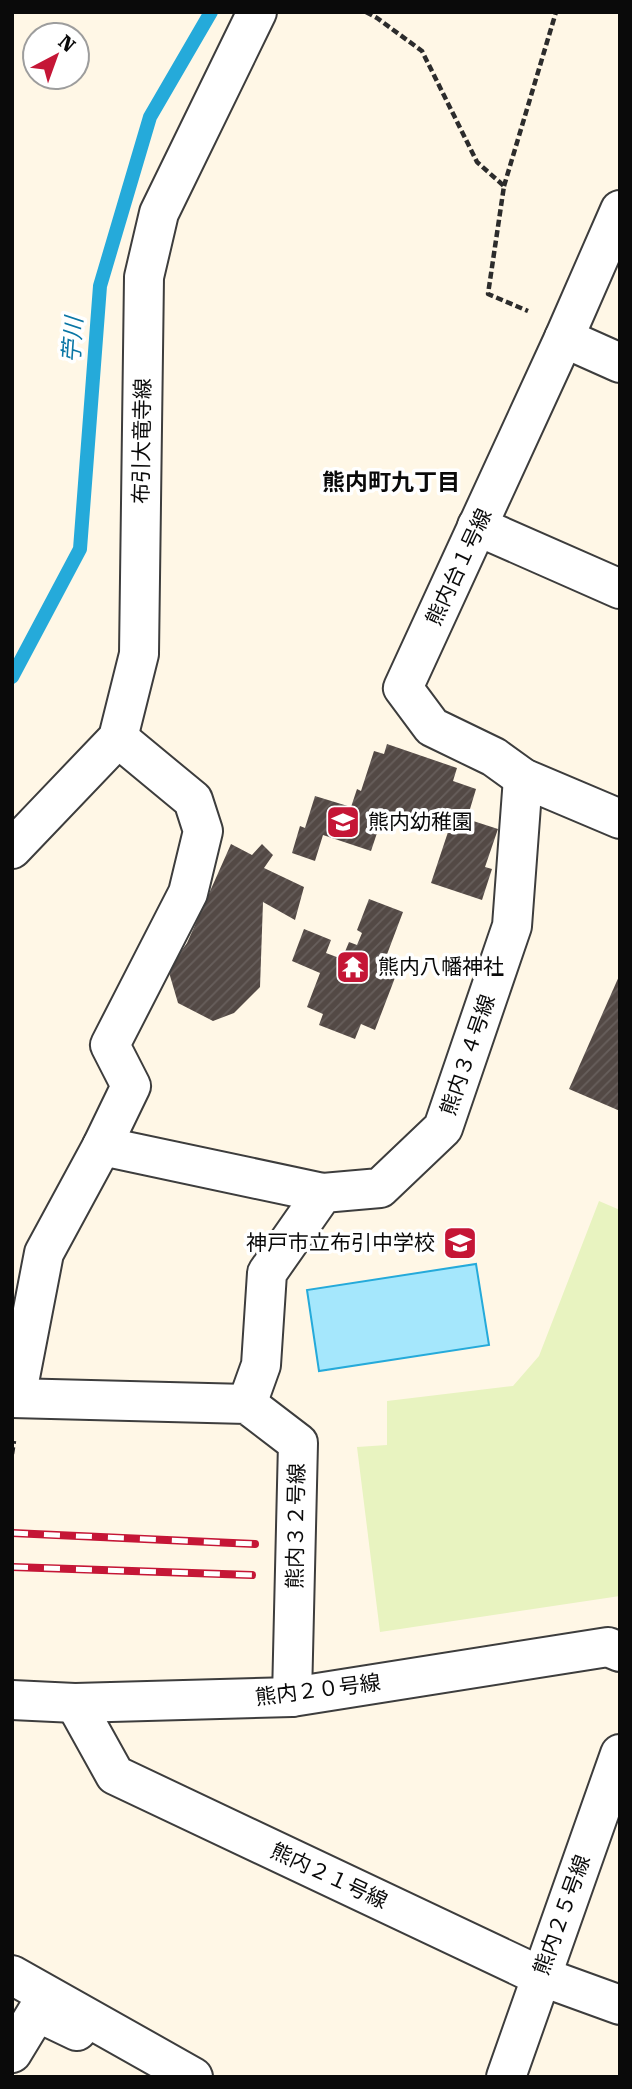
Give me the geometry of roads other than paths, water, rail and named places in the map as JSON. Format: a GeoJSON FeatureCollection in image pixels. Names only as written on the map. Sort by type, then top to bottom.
{"type":"FeatureCollection","features":[{"type":"Feature","properties":{"kind":"street","name":"布引大竜寺線"},"geometry":{"type":"LineString","coordinates":[[12,849],[118,738],[139,654],[144,277],[159,213],[257,12]]}},
{"type":"Feature","properties":{"kind":"street","name":"熊内台１号線"},"geometry":{"type":"LineString","coordinates":[[620,210],[403,688],[432,727],[494,757],[523,778],[620,819]]}},
{"type":"Feature","properties":{"kind":"street"},"geometry":{"type":"LineString","coordinates":[[564,338],[620,363]]}},
{"type":"Feature","properties":{"kind":"street"},"geometry":{"type":"LineString","coordinates":[[477,526],[620,589]]}},
{"type":"Feature","properties":{"kind":"street"},"geometry":{"type":"LineString","coordinates":[[118,738],[193,800],[203,831],[188,893],[110,1045],[131,1086],[44,1253],[14,1398],[247,1404],[261,1365],[267,1273],[323,1192]]}},
{"type":"Feature","properties":{"kind":"street","name":"熊内３４号線"},"geometry":{"type":"LineString","coordinates":[[102,1146],[323,1192],[380,1188],[443,1128],[512,926],[523,778]]}},
{"type":"Feature","properties":{"kind":"street","name":"熊内３２号線"},"geometry":{"type":"LineString","coordinates":[[247,1404],[298,1443],[292,1697]]}},
{"type":"Feature","properties":{"kind":"street","name":"熊内２０号線"},"geometry":{"type":"LineString","coordinates":[[12,1700],[75,1703],[292,1697],[608,1647],[620,1652]]}},
{"type":"Feature","properties":{"kind":"street","name":"熊内２１号線"},"geometry":{"type":"LineString","coordinates":[[75,1703],[115,1775],[540,1976],[620,2005]]}},
{"type":"Feature","properties":{"kind":"street","name":"熊内２５号線"},"geometry":{"type":"LineString","coordinates":[[506,2077],[620,1754]]}},
{"type":"Feature","properties":{"kind":"street"},"geometry":{"type":"LineString","coordinates":[[12,1975],[192,2077]]}},
{"type":"Feature","properties":{"kind":"street"},"geometry":{"type":"LineString","coordinates":[[12,2053],[37,2012],[81,2033],[86,2017]]}},
{"type":"Feature","properties":{"kind":"water"},"geometry":{"type":"Polygon","coordinates":[[[476,1264],[489,1345],[319,1371],[307,1290],[476,1264]]]}},
{"type":"Feature","properties":{"kind":"waterway","name":"苧川"},"geometry":{"type":"LineString","coordinates":[[12,677],[80,549],[100,286],[150,117],[211,12]]}},
{"type":"Feature","properties":{"kind":"railway"},"geometry":{"type":"LineString","coordinates":[[12,1533],[255,1544]]}},
{"type":"Feature","properties":{"kind":"railway"},"geometry":{"type":"LineString","coordinates":[[12,1567],[252,1575]]}},
{"type":"Feature","properties":{"kind":"place","name":"熊内幼稚園"},"geometry":{"type":"Point","coordinates":[343,822]}},
{"type":"Feature","properties":{"kind":"place","name":"熊内八幡神社"},"geometry":{"type":"Point","coordinates":[353,967]}},
{"type":"Feature","properties":{"kind":"place","name":"神戸市立布引中学校"},"geometry":{"type":"Point","coordinates":[460,1243]}},
{"type":"Feature","properties":{"kind":"district","name":"熊内町九丁目"},"geometry":{"type":"Point","coordinates":[391,482]}}]}
